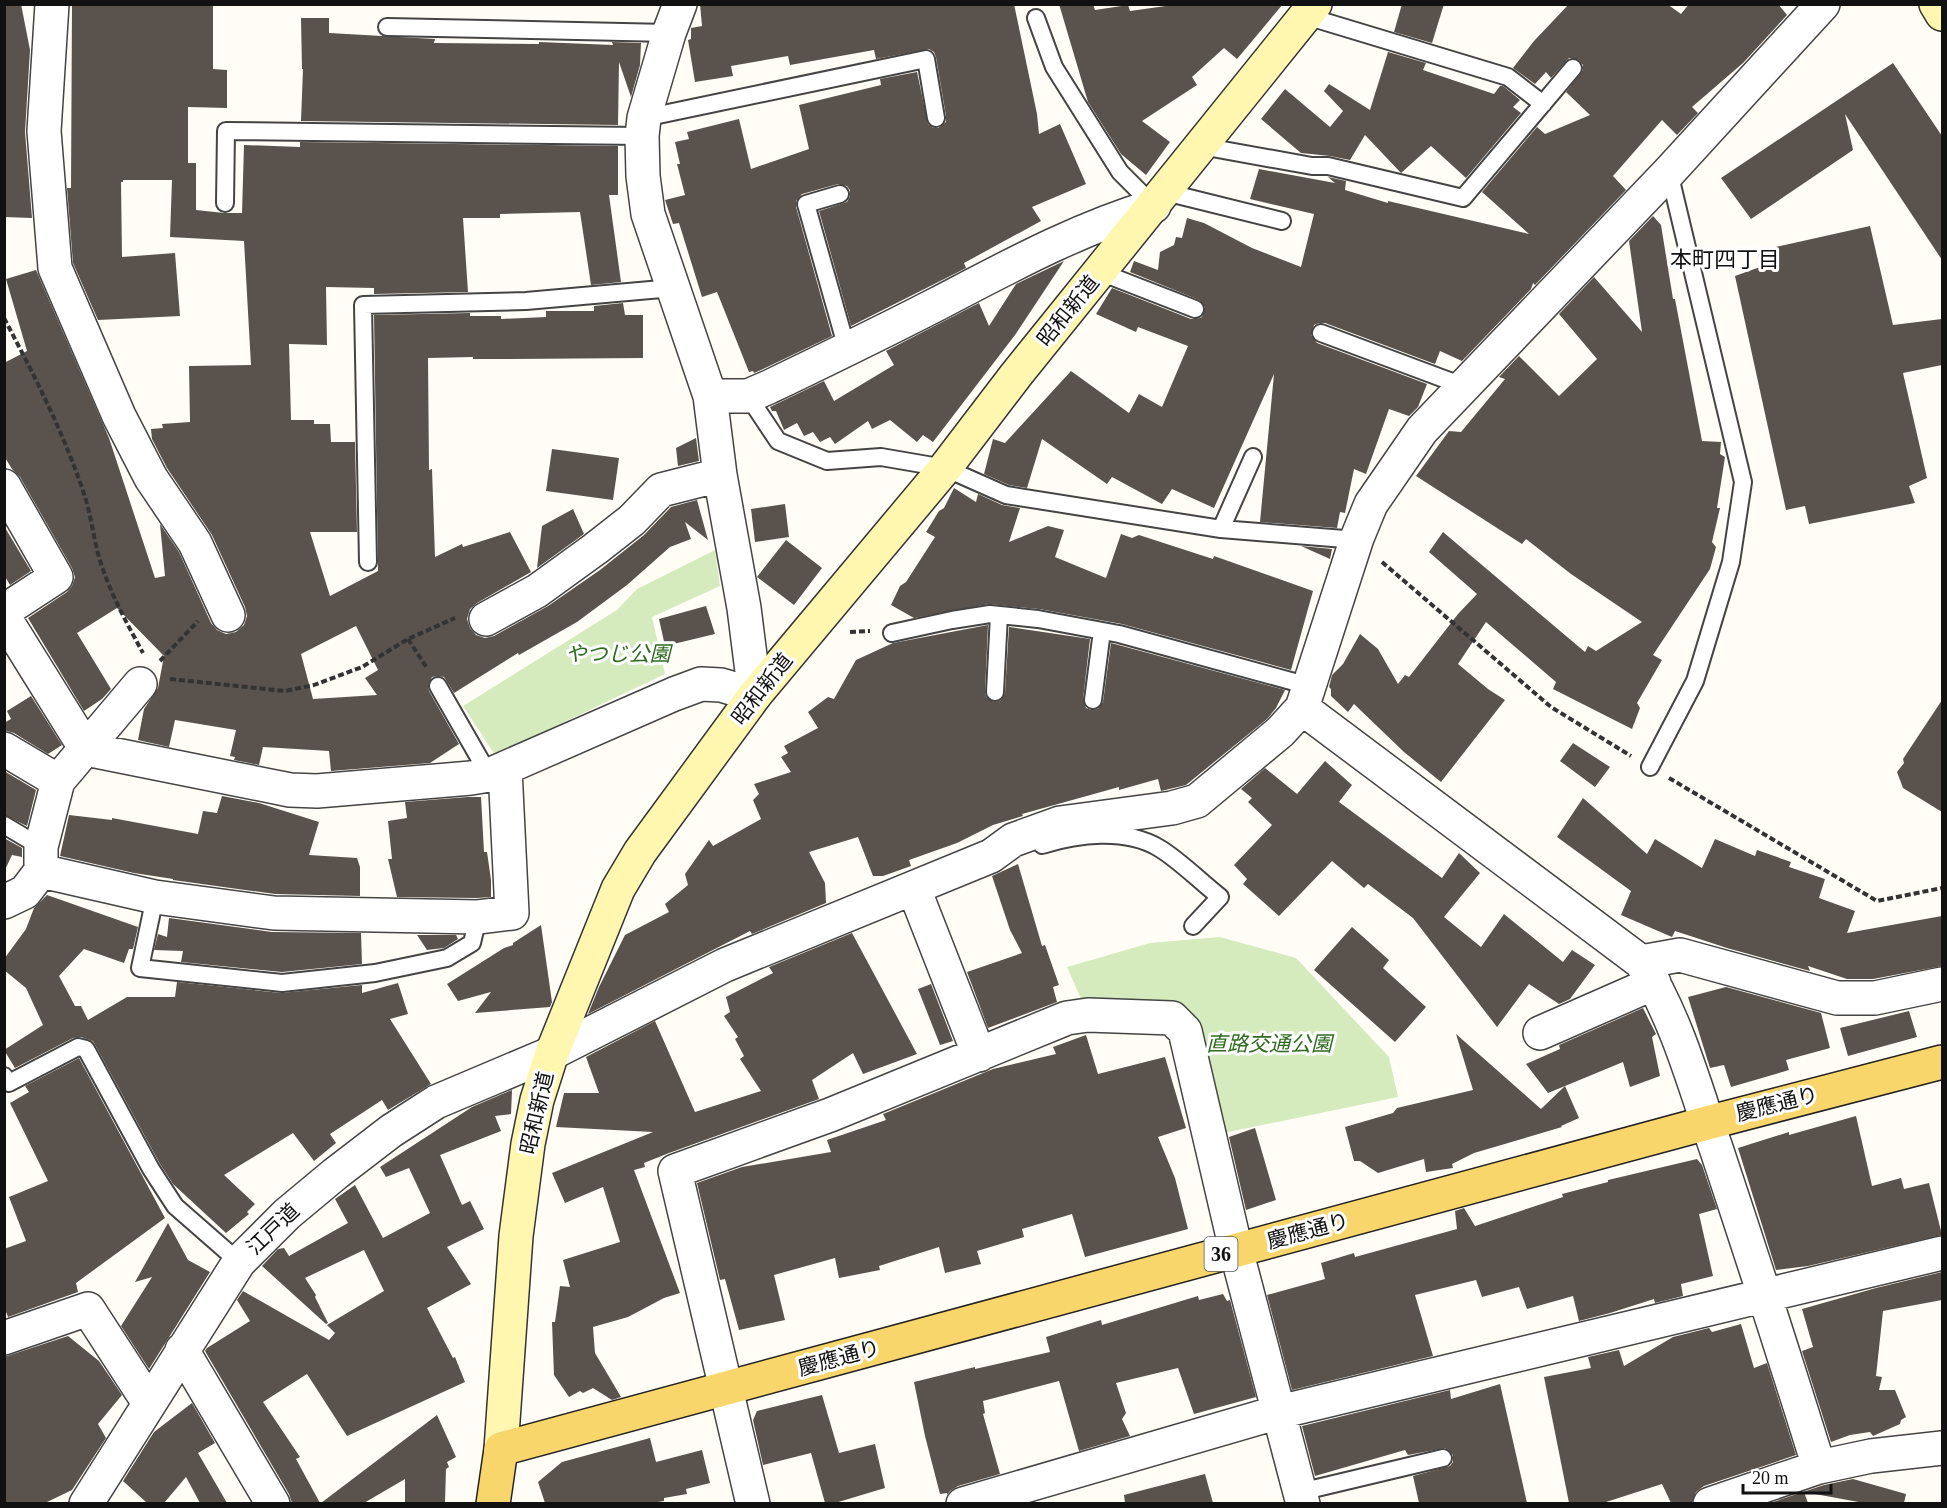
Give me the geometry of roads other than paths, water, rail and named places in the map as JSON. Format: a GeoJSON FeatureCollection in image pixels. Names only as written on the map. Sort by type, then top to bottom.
{"type":"FeatureCollection","features":[{"type":"Feature","properties":{"kind":"main road"},"geometry":{"type":"LineString","coordinates":[[1936,4],[1942,14]]}},
{"type":"Feature","properties":{"kind":"main road","name":"昭和新道"},"geometry":{"type":"LineString","coordinates":[[493,1503],[501,1449],[516,1236],[528,1144],[537,1100],[552,1053],[618,890],[640,852],[755,695],[945,468],[1016,375],[1310,10]]}},
{"type":"Feature","properties":{"kind":"main road","name":"慶應通り"},"geometry":{"type":"LineString","coordinates":[[501,1449],[1707,1122],[1942,1062]]}},
{"type":"Feature","properties":{"kind":"street"},"geometry":{"type":"LineString","coordinates":[[52,4],[44,131],[55,268],[119,416],[151,478],[195,543],[228,615]]}},
{"type":"Feature","properties":{"kind":"street"},"geometry":{"type":"LineString","coordinates":[[1819,1467],[1707,1122],[1667,1010],[1648,972],[1305,697],[1371,504],[1422,430],[1669,172],[1823,4]]}},
{"type":"Feature","properties":{"kind":"street"},"geometry":{"type":"LineString","coordinates":[[4,617],[86,749],[290,790],[317,792],[471,778],[497,772],[701,684],[722,685],[755,695],[744,608],[720,475],[710,396],[648,214],[643,176],[643,127],[674,19]]}},
{"type":"Feature","properties":{"kind":"street"},"geometry":{"type":"LineString","coordinates":[[710,396],[748,396],[847,349],[1044,248],[1159,199]]}},
{"type":"Feature","properties":{"kind":"street"},"geometry":{"type":"LineString","coordinates":[[486,619],[537,591],[595,549],[632,520],[661,490],[720,475]]}},
{"type":"Feature","properties":{"kind":"street"},"geometry":{"type":"LineString","coordinates":[[4,486],[56,577],[4,611]]}},
{"type":"Feature","properties":{"kind":"street"},"geometry":{"type":"LineString","coordinates":[[4,902],[25,892],[41,859],[58,781],[140,684]]}},
{"type":"Feature","properties":{"kind":"street","name":"江戸道"},"geometry":{"type":"LineString","coordinates":[[86,1503],[239,1262],[288,1214],[391,1131],[436,1102],[552,1053],[725,965],[991,856],[1013,840],[1060,824],[1172,808],[1197,801],[1280,732],[1305,697]]}},
{"type":"Feature","properties":{"kind":"street"},"geometry":{"type":"LineString","coordinates":[[4,749],[58,781]]}},
{"type":"Feature","properties":{"kind":"street"},"geometry":{"type":"LineString","coordinates":[[41,859],[154,897],[274,913],[478,916],[512,913],[497,772]]}},
{"type":"Feature","properties":{"kind":"street"},"geometry":{"type":"LineString","coordinates":[[914,888],[979,1055]]}},
{"type":"Feature","properties":{"kind":"street"},"geometry":{"type":"LineString","coordinates":[[1540,1033],[1680,956],[1837,998],[1875,998],[1942,984]]}},
{"type":"Feature","properties":{"kind":"street"},"geometry":{"type":"LineString","coordinates":[[753,1503],[675,1171],[830,1115],[1067,1018],[1088,1015],[1172,1018],[1185,1031],[1236,1250],[1302,1498]]}},
{"type":"Feature","properties":{"kind":"street"},"geometry":{"type":"LineString","coordinates":[[963,1503],[1279,1412],[1942,1253]]}},
{"type":"Feature","properties":{"kind":"street"},"geometry":{"type":"LineString","coordinates":[[4,1338],[88,1309],[149,1403]]}},
{"type":"Feature","properties":{"kind":"street"},"geometry":{"type":"LineString","coordinates":[[182,1350],[273,1503]]}},
{"type":"Feature","properties":{"kind":"street"},"geometry":{"type":"LineString","coordinates":[[1710,1503],[1819,1467],[1871,1456],[1942,1448]]}},
{"type":"Feature","properties":{"kind":"lane"},"geometry":{"type":"LineString","coordinates":[[1310,10],[1508,77],[1543,104]]}},
{"type":"Feature","properties":{"kind":"lane"},"geometry":{"type":"LineString","coordinates":[[1036,18],[1054,67],[1119,172],[1159,199],[1282,221]]}},
{"type":"Feature","properties":{"kind":"lane"},"geometry":{"type":"LineString","coordinates":[[387,27],[674,19]]}},
{"type":"Feature","properties":{"kind":"lane"},"geometry":{"type":"LineString","coordinates":[[225,203],[226,131],[643,127],[926,59],[936,118]]}},
{"type":"Feature","properties":{"kind":"lane"},"geometry":{"type":"LineString","coordinates":[[1202,146],[1312,166],[1328,166],[1463,198],[1574,68]]}},
{"type":"Feature","properties":{"kind":"lane"},"geometry":{"type":"LineString","coordinates":[[1650,767],[1695,681],[1731,562],[1743,482],[1669,172]]}},
{"type":"Feature","properties":{"kind":"lane"},"geometry":{"type":"LineString","coordinates":[[840,194],[806,204],[847,349]]}},
{"type":"Feature","properties":{"kind":"lane"},"geometry":{"type":"LineString","coordinates":[[1100,272],[1195,309]]}},
{"type":"Feature","properties":{"kind":"lane"},"geometry":{"type":"LineString","coordinates":[[368,561],[363,305],[526,301],[673,288]]}},
{"type":"Feature","properties":{"kind":"lane"},"geometry":{"type":"LineString","coordinates":[[1321,333],[1463,386]]}},
{"type":"Feature","properties":{"kind":"lane"},"geometry":{"type":"LineString","coordinates":[[748,396],[778,441],[827,461],[881,457],[945,468],[1006,495],[1221,529],[1357,540]]}},
{"type":"Feature","properties":{"kind":"lane"},"geometry":{"type":"LineString","coordinates":[[1221,529],[1253,457]]}},
{"type":"Feature","properties":{"kind":"lane"},"geometry":{"type":"LineString","coordinates":[[892,633],[990,614],[1038,619],[1102,631],[1305,697]]}},
{"type":"Feature","properties":{"kind":"lane"},"geometry":{"type":"LineString","coordinates":[[995,692],[999,615]]}},
{"type":"Feature","properties":{"kind":"lane"},"geometry":{"type":"LineString","coordinates":[[1093,700],[1102,631]]}},
{"type":"Feature","properties":{"kind":"lane"},"geometry":{"type":"LineString","coordinates":[[438,686],[497,772]]}},
{"type":"Feature","properties":{"kind":"lane"},"geometry":{"type":"LineString","coordinates":[[4,825],[41,859]]}},
{"type":"Feature","properties":{"kind":"lane"},"geometry":{"type":"LineString","coordinates":[[991,856],[1015,854],[1056,841],[1125,835],[1159,848],[1220,897],[1193,926]]}},
{"type":"Feature","properties":{"kind":"lane"},"geometry":{"type":"LineString","coordinates":[[154,897],[140,968],[282,983],[375,973],[447,958],[472,943],[478,916]]}},
{"type":"Feature","properties":{"kind":"lane"},"geometry":{"type":"LineString","coordinates":[[4,1076],[9,1083],[78,1047],[86,1049],[151,1169],[175,1206],[239,1262]]}},
{"type":"Feature","properties":{"kind":"lane"},"geometry":{"type":"LineString","coordinates":[[1302,1498],[1443,1458]]}},
{"type":"Feature","properties":{"kind":"district","name":"本町四丁目"},"geometry":{"type":"Point","coordinates":[1725,259]}},
{"type":"Feature","properties":{"kind":"park label","name":"やつじ公園"},"geometry":{"type":"Point","coordinates":[618,654]}},
{"type":"Feature","properties":{"kind":"park label","name":"直路交通公園"},"geometry":{"type":"Point","coordinates":[1269,1044]}}]}
